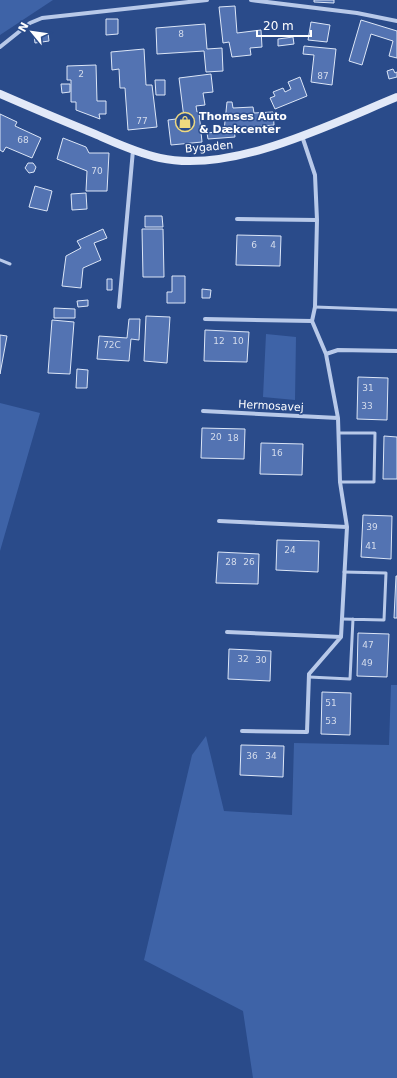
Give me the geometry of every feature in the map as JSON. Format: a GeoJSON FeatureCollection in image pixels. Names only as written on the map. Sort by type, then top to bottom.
{"type":"FeatureCollection","features":[{"type":"Feature","properties":{"kind":"street"},"geometry":{"type":"LineString","coordinates":[[0,47],[30,23],[42,18],[207,0]]}},
{"type":"Feature","properties":{"kind":"street"},"geometry":{"type":"LineString","coordinates":[[250,0],[357,13],[397,22]]}},
{"type":"Feature","properties":{"kind":"street","name":"Bygaden"},"geometry":{"type":"LineString","coordinates":[[0,94],[134,150],[160,158],[188,162],[237,156],[302,136],[397,97]]}},
{"type":"Feature","properties":{"kind":"street"},"geometry":{"type":"LineString","coordinates":[[242,731],[306,732],[309,674],[341,637],[347,527],[340,482],[338,418],[326,354],[312,321],[315,307],[317,220],[315,175],[302,136]]}},
{"type":"Feature","properties":{"kind":"street"},"geometry":{"type":"LineString","coordinates":[[119,307],[134,150]]}},
{"type":"Feature","properties":{"kind":"street"},"geometry":{"type":"LineString","coordinates":[[237,218],[317,220]]}},
{"type":"Feature","properties":{"kind":"street"},"geometry":{"type":"LineString","coordinates":[[205,319],[312,321]]}},
{"type":"Feature","properties":{"kind":"street"},"geometry":{"type":"LineString","coordinates":[[326,354],[338,350],[397,351]]}},
{"type":"Feature","properties":{"kind":"street","name":"Hermosavej"},"geometry":{"type":"LineString","coordinates":[[203,411],[338,418]]}},
{"type":"Feature","properties":{"kind":"street"},"geometry":{"type":"LineString","coordinates":[[219,521],[347,527]]}},
{"type":"Feature","properties":{"kind":"street"},"geometry":{"type":"LineString","coordinates":[[227,632],[341,637]]}},
{"type":"Feature","properties":{"kind":"lane"},"geometry":{"type":"LineString","coordinates":[[0,260],[10,264]]}},
{"type":"Feature","properties":{"kind":"lane"},"geometry":{"type":"LineString","coordinates":[[315,307],[397,310]]}},
{"type":"Feature","properties":{"kind":"lane"},"geometry":{"type":"LineString","coordinates":[[339,433],[374,433],[374,482],[340,482]]}},
{"type":"Feature","properties":{"kind":"lane"},"geometry":{"type":"LineString","coordinates":[[342,619],[384,620],[386,573],[344,572]]}},
{"type":"Feature","properties":{"kind":"lane"},"geometry":{"type":"LineString","coordinates":[[309,677],[350,679],[352,619]]}},
{"type":"Feature","properties":{"kind":"shaded area"},"geometry":{"type":"Polygon","coordinates":[[[0,0],[53,0],[0,35],[0,0]]]}},
{"type":"Feature","properties":{"kind":"shaded area"},"geometry":{"type":"Polygon","coordinates":[[[266,334],[296,337],[295,400],[263,397],[266,334]]]}},
{"type":"Feature","properties":{"kind":"shaded area"},"geometry":{"type":"Polygon","coordinates":[[[0,403],[40,413],[0,551],[0,403]]]}},
{"type":"Feature","properties":{"kind":"shaded area"},"geometry":{"type":"Polygon","coordinates":[[[391,685],[397,685],[397,1078],[253,1078],[243,1011],[144,960],[192,755],[206,736],[224,811],[292,815],[294,743],[389,745],[391,685]]]}},
{"type":"Feature","properties":{"kind":"building"},"geometry":{"type":"Polygon","coordinates":[[[314,0],[334,0],[334,3],[314,2],[314,0]]]}},
{"type":"Feature","properties":{"kind":"building"},"geometry":{"type":"Polygon","coordinates":[[[235,6],[237,33],[261,30],[262,47],[250,48],[251,55],[232,57],[229,42],[223,43],[219,7],[235,6]]]}},
{"type":"Feature","properties":{"kind":"building"},"geometry":{"type":"Polygon","coordinates":[[[106,19],[118,19],[118,34],[106,35],[106,19]]]}},
{"type":"Feature","properties":{"kind":"building"},"geometry":{"type":"Polygon","coordinates":[[[361,20],[397,31],[397,58],[389,56],[393,41],[371,34],[362,65],[349,61],[361,20]]]}},
{"type":"Feature","properties":{"kind":"building"},"geometry":{"type":"Polygon","coordinates":[[[311,22],[330,25],[327,42],[308,40],[311,22]]]}},
{"type":"Feature","properties":{"kind":"building"},"geometry":{"type":"Polygon","coordinates":[[[205,24],[207,49],[222,48],[223,71],[206,72],[204,51],[157,54],[156,28],[205,24]]]}},
{"type":"Feature","properties":{"kind":"building"},"geometry":{"type":"Polygon","coordinates":[[[48,33],[49,41],[35,43],[34,35],[48,33]]]}},
{"type":"Feature","properties":{"kind":"building"},"geometry":{"type":"Polygon","coordinates":[[[293,37],[294,44],[278,46],[278,39],[293,37]]]}},
{"type":"Feature","properties":{"kind":"building"},"geometry":{"type":"Polygon","coordinates":[[[304,46],[336,49],[332,85],[311,82],[314,55],[303,54],[304,46]]]}},
{"type":"Feature","properties":{"kind":"building"},"geometry":{"type":"Polygon","coordinates":[[[144,49],[146,85],[152,85],[157,127],[128,130],[125,88],[120,88],[119,69],[112,70],[111,52],[144,49]]]}},
{"type":"Feature","properties":{"kind":"building"},"geometry":{"type":"Polygon","coordinates":[[[96,65],[97,101],[106,101],[106,114],[99,114],[100,119],[76,110],[76,102],[71,102],[71,80],[67,80],[67,66],[96,65]]]}},
{"type":"Feature","properties":{"kind":"building"},"geometry":{"type":"Polygon","coordinates":[[[393,69],[395,73],[397,72],[397,77],[389,79],[387,71],[393,69]]]}},
{"type":"Feature","properties":{"kind":"building"},"geometry":{"type":"Polygon","coordinates":[[[211,74],[213,92],[203,93],[205,105],[196,106],[197,112],[199,112],[202,142],[171,145],[168,120],[184,118],[179,78],[211,74]]]}},
{"type":"Feature","properties":{"kind":"building"},"geometry":{"type":"Polygon","coordinates":[[[300,77],[307,96],[275,109],[270,98],[275,96],[273,92],[283,88],[285,92],[291,89],[288,82],[300,77]]]}},
{"type":"Feature","properties":{"kind":"building"},"geometry":{"type":"Polygon","coordinates":[[[155,80],[165,80],[165,95],[156,95],[155,80]]]}},
{"type":"Feature","properties":{"kind":"building"},"geometry":{"type":"Polygon","coordinates":[[[61,84],[70,84],[70,92],[62,93],[61,84]]]}},
{"type":"Feature","properties":{"kind":"building"},"geometry":{"type":"Polygon","coordinates":[[[227,102],[232,102],[233,108],[253,107],[254,113],[273,112],[274,125],[234,129],[235,137],[208,139],[207,133],[224,131],[227,102]]]}},
{"type":"Feature","properties":{"kind":"building"},"geometry":{"type":"Polygon","coordinates":[[[0,114],[17,122],[15,126],[41,138],[32,158],[6,147],[3,152],[0,150],[0,114]]]}},
{"type":"Feature","properties":{"kind":"building"},"geometry":{"type":"Polygon","coordinates":[[[63,138],[86,147],[89,153],[109,153],[107,191],[86,191],[87,171],[57,159],[63,138]]]}},
{"type":"Feature","properties":{"kind":"building"},"geometry":{"type":"Polygon","coordinates":[[[28,163],[33,163],[36,167],[34,172],[29,173],[25,168],[28,163]]]}},
{"type":"Feature","properties":{"kind":"building"},"geometry":{"type":"Polygon","coordinates":[[[35,186],[52,191],[47,211],[29,207],[35,186]]]}},
{"type":"Feature","properties":{"kind":"building"},"geometry":{"type":"Polygon","coordinates":[[[86,193],[87,209],[72,210],[71,194],[86,193]]]}},
{"type":"Feature","properties":{"kind":"building"},"geometry":{"type":"Polygon","coordinates":[[[145,216],[162,216],[163,227],[145,227],[145,216]]]}},
{"type":"Feature","properties":{"kind":"building"},"geometry":{"type":"Polygon","coordinates":[[[103,229],[107,238],[94,243],[101,260],[83,268],[81,288],[62,286],[66,256],[81,248],[77,241],[103,229]]]}},
{"type":"Feature","properties":{"kind":"building"},"geometry":{"type":"Polygon","coordinates":[[[142,229],[163,229],[164,277],[143,277],[142,229]]]}},
{"type":"Feature","properties":{"kind":"building"},"geometry":{"type":"Polygon","coordinates":[[[237,235],[281,236],[280,266],[236,265],[237,235]]]}},
{"type":"Feature","properties":{"kind":"building"},"geometry":{"type":"Polygon","coordinates":[[[172,276],[185,276],[185,303],[167,303],[167,292],[172,292],[172,276]]]}},
{"type":"Feature","properties":{"kind":"building"},"geometry":{"type":"Polygon","coordinates":[[[107,279],[112,279],[112,290],[107,290],[107,279]]]}},
{"type":"Feature","properties":{"kind":"building"},"geometry":{"type":"Polygon","coordinates":[[[202,289],[211,290],[210,298],[202,298],[202,289]]]}},
{"type":"Feature","properties":{"kind":"building"},"geometry":{"type":"Polygon","coordinates":[[[88,300],[88,306],[78,307],[77,301],[88,300]]]}},
{"type":"Feature","properties":{"kind":"building"},"geometry":{"type":"Polygon","coordinates":[[[54,308],[75,309],[75,318],[54,318],[54,308]]]}},
{"type":"Feature","properties":{"kind":"building"},"geometry":{"type":"Polygon","coordinates":[[[146,316],[170,317],[167,363],[144,361],[146,316]]]}},
{"type":"Feature","properties":{"kind":"building"},"geometry":{"type":"Polygon","coordinates":[[[129,319],[140,319],[139,340],[131,339],[129,361],[97,359],[99,336],[127,338],[129,319]]]}},
{"type":"Feature","properties":{"kind":"building"},"geometry":{"type":"Polygon","coordinates":[[[52,320],[74,322],[70,374],[48,373],[52,320]]]}},
{"type":"Feature","properties":{"kind":"building"},"geometry":{"type":"Polygon","coordinates":[[[205,330],[249,332],[247,362],[204,361],[205,330]]]}},
{"type":"Feature","properties":{"kind":"building"},"geometry":{"type":"Polygon","coordinates":[[[0,335],[7,336],[0,374],[0,335]]]}},
{"type":"Feature","properties":{"kind":"building"},"geometry":{"type":"Polygon","coordinates":[[[77,369],[88,370],[87,388],[76,388],[77,369]]]}},
{"type":"Feature","properties":{"kind":"building"},"geometry":{"type":"Polygon","coordinates":[[[358,377],[388,378],[387,420],[357,419],[358,377]]]}},
{"type":"Feature","properties":{"kind":"building"},"geometry":{"type":"Polygon","coordinates":[[[202,428],[245,429],[244,459],[201,458],[202,428]]]}},
{"type":"Feature","properties":{"kind":"building"},"geometry":{"type":"Polygon","coordinates":[[[384,436],[397,437],[397,479],[383,479],[384,436]]]}},
{"type":"Feature","properties":{"kind":"building"},"geometry":{"type":"Polygon","coordinates":[[[261,443],[303,444],[302,475],[260,474],[261,443]]]}},
{"type":"Feature","properties":{"kind":"building"},"geometry":{"type":"Polygon","coordinates":[[[363,515],[392,516],[391,559],[361,557],[363,515]]]}},
{"type":"Feature","properties":{"kind":"building"},"geometry":{"type":"Polygon","coordinates":[[[277,540],[319,541],[318,572],[276,570],[277,540]]]}},
{"type":"Feature","properties":{"kind":"building"},"geometry":{"type":"Polygon","coordinates":[[[218,552],[259,554],[258,584],[216,583],[218,552]]]}},
{"type":"Feature","properties":{"kind":"building"},"geometry":{"type":"Polygon","coordinates":[[[396,576],[397,618],[394,618],[396,576]]]}},
{"type":"Feature","properties":{"kind":"building"},"geometry":{"type":"Polygon","coordinates":[[[358,633],[389,634],[387,677],[357,676],[358,633]]]}},
{"type":"Feature","properties":{"kind":"building"},"geometry":{"type":"Polygon","coordinates":[[[229,649],[271,651],[270,681],[228,679],[229,649]]]}},
{"type":"Feature","properties":{"kind":"building"},"geometry":{"type":"Polygon","coordinates":[[[322,692],[351,693],[350,735],[321,734],[322,692]]]}},
{"type":"Feature","properties":{"kind":"building"},"geometry":{"type":"Polygon","coordinates":[[[241,745],[284,746],[283,777],[240,775],[241,745]]]}},
{"type":"Feature","properties":{"kind":"place","name":"Thomses Auto & Dækcenter"},"geometry":{"type":"Point","coordinates":[185,122]}}]}
